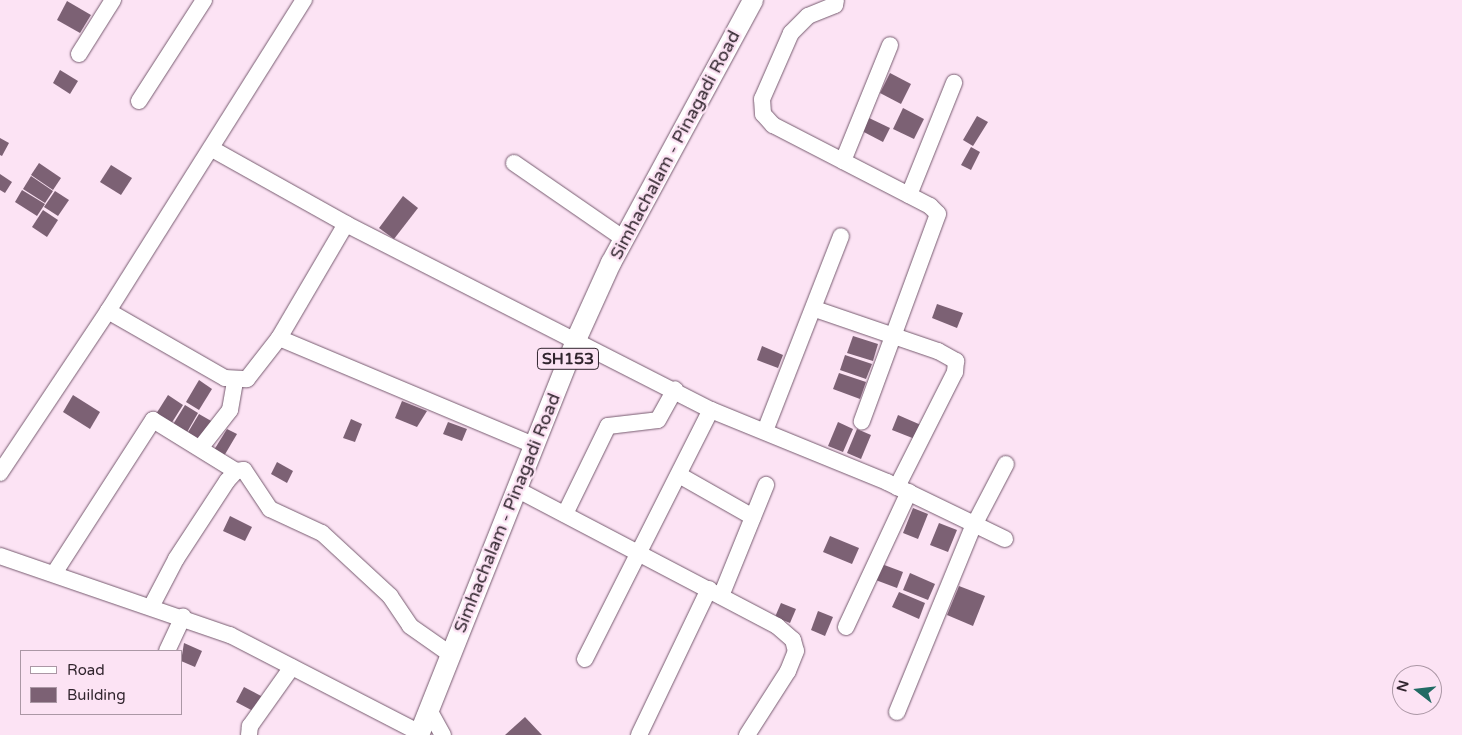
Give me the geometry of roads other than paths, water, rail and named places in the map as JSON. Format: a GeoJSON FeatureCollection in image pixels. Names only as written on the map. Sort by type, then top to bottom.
{"type":"FeatureCollection","features":[{"type":"Feature","properties":{"kind":"main road","name":"Simhachalam - Pinagadi Road"},"geometry":{"type":"LineString","coordinates":[[419,734],[518,490],[576,340],[624,239],[753,0]]}},
{"type":"Feature","properties":{"kind":"street"},"geometry":{"type":"LineString","coordinates":[[79,54],[113,0]]}},
{"type":"Feature","properties":{"kind":"street"},"geometry":{"type":"LineString","coordinates":[[139,101],[204,0]]}},
{"type":"Feature","properties":{"kind":"street"},"geometry":{"type":"LineString","coordinates":[[0,473],[108,311],[212,149],[303,0]]}},
{"type":"Feature","properties":{"kind":"street"},"geometry":{"type":"LineString","coordinates":[[836,0],[808,16],[791,33],[762,107],[773,125],[930,206],[938,214],[937,225],[862,421]]}},
{"type":"Feature","properties":{"kind":"street"},"geometry":{"type":"LineString","coordinates":[[843,161],[890,45]]}},
{"type":"Feature","properties":{"kind":"street"},"geometry":{"type":"LineString","coordinates":[[909,195],[954,83]]}},
{"type":"Feature","properties":{"kind":"street"},"geometry":{"type":"LineString","coordinates":[[212,149],[346,224],[675,389],[711,410],[765,430],[903,490],[974,527],[1005,539]]}},
{"type":"Feature","properties":{"kind":"street"},"geometry":{"type":"LineString","coordinates":[[514,163],[624,239]]}},
{"type":"Feature","properties":{"kind":"street"},"geometry":{"type":"LineString","coordinates":[[108,311],[235,381],[247,379],[256,370],[279,338],[346,224]]}},
{"type":"Feature","properties":{"kind":"street"},"geometry":{"type":"LineString","coordinates":[[765,430],[815,309],[841,236]]}},
{"type":"Feature","properties":{"kind":"street"},"geometry":{"type":"LineString","coordinates":[[815,309],[893,338],[938,350],[956,362],[955,372],[846,627]]}},
{"type":"Feature","properties":{"kind":"street"},"geometry":{"type":"LineString","coordinates":[[279,338],[534,445]]}},
{"type":"Feature","properties":{"kind":"street"},"geometry":{"type":"LineString","coordinates":[[201,447],[230,410],[235,381]]}},
{"type":"Feature","properties":{"kind":"street"},"geometry":{"type":"LineString","coordinates":[[566,514],[608,426],[658,420],[675,389]]}},
{"type":"Feature","properties":{"kind":"street"},"geometry":{"type":"LineString","coordinates":[[585,660],[641,553],[711,410]]}},
{"type":"Feature","properties":{"kind":"street"},"geometry":{"type":"LineString","coordinates":[[55,572],[148,424],[160,421],[236,470],[247,472],[270,509],[322,533],[390,596],[410,626],[450,654]]}},
{"type":"Feature","properties":{"kind":"street"},"geometry":{"type":"LineString","coordinates":[[897,712],[974,527],[1006,464]]}},
{"type":"Feature","properties":{"kind":"street"},"geometry":{"type":"LineString","coordinates":[[152,606],[176,559],[236,470]]}},
{"type":"Feature","properties":{"kind":"street"},"geometry":{"type":"LineString","coordinates":[[679,475],[753,517]]}},
{"type":"Feature","properties":{"kind":"street"},"geometry":{"type":"LineString","coordinates":[[639,735],[715,592],[753,517],[766,485]]}},
{"type":"Feature","properties":{"kind":"street"},"geometry":{"type":"LineString","coordinates":[[518,490],[715,592],[777,626],[793,640],[796,651],[748,735]]}},
{"type":"Feature","properties":{"kind":"street"},"geometry":{"type":"LineString","coordinates":[[0,556],[55,572],[182,617],[292,667],[419,734]]}},
{"type":"Feature","properties":{"kind":"street"},"geometry":{"type":"LineString","coordinates":[[167,650],[182,617]]}},
{"type":"Feature","properties":{"kind":"street"},"geometry":{"type":"LineString","coordinates":[[249,735],[250,726],[292,667]]}},
{"type":"Feature","properties":{"kind":"street"},"geometry":{"type":"LineString","coordinates":[[429,710],[443,735]]}}]}
